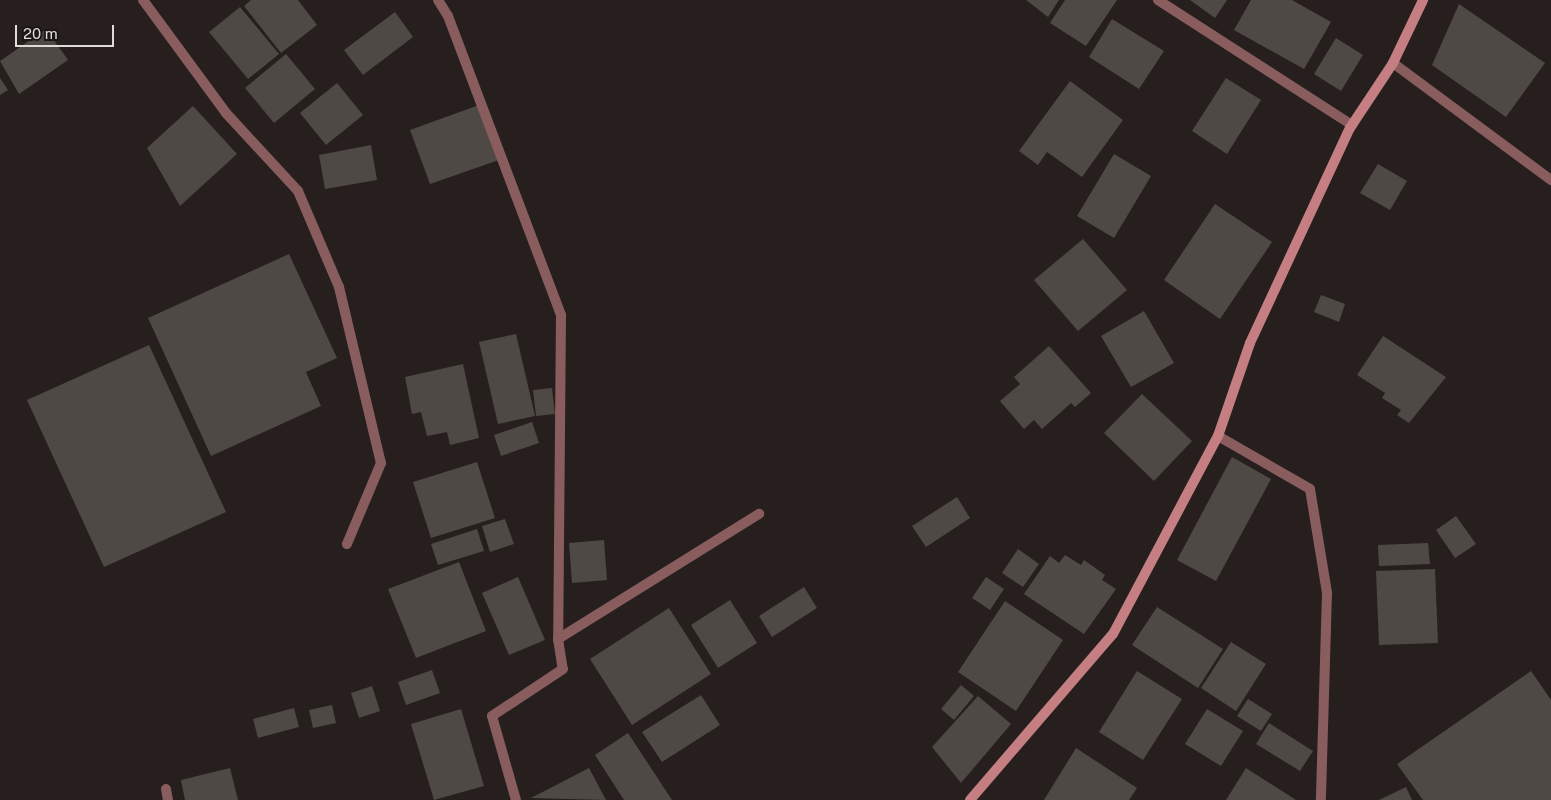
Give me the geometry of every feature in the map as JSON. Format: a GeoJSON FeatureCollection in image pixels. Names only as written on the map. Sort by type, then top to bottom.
{"type":"FeatureCollection","features":[{"type":"Feature","properties":{"kind":"street"},"geometry":{"type":"LineString","coordinates":[[143,0],[226,113],[298,191],[339,287],[381,463],[347,544]]}},
{"type":"Feature","properties":{"kind":"street"},"geometry":{"type":"LineString","coordinates":[[438,0],[448,16],[561,314],[558,639],[563,669],[492,716],[516,800]]}},
{"type":"Feature","properties":{"kind":"street"},"geometry":{"type":"LineString","coordinates":[[1158,0],[1352,125]]}},
{"type":"Feature","properties":{"kind":"street"},"geometry":{"type":"LineString","coordinates":[[970,800],[1113,634],[1218,436],[1250,343],[1352,125],[1393,63],[1423,0]]}},
{"type":"Feature","properties":{"kind":"street"},"geometry":{"type":"LineString","coordinates":[[1393,63],[1551,180]]}},
{"type":"Feature","properties":{"kind":"street"},"geometry":{"type":"LineString","coordinates":[[1218,436],[1310,489],[1327,593],[1321,800]]}},
{"type":"Feature","properties":{"kind":"street"},"geometry":{"type":"LineString","coordinates":[[558,639],[759,514]]}},
{"type":"Feature","properties":{"kind":"street"},"geometry":{"type":"LineString","coordinates":[[166,789],[168,800]]}},
{"type":"Feature","properties":{"kind":"building"},"geometry":{"type":"Polygon","coordinates":[[[251,0],[298,0],[317,25],[281,53],[244,6],[251,0]]]}},
{"type":"Feature","properties":{"kind":"building"},"geometry":{"type":"Polygon","coordinates":[[[1026,0],[1059,0],[1048,17],[1026,0]]]}},
{"type":"Feature","properties":{"kind":"building"},"geometry":{"type":"Polygon","coordinates":[[[1065,0],[1117,0],[1086,46],[1050,23],[1065,0]]]}},
{"type":"Feature","properties":{"kind":"building"},"geometry":{"type":"Polygon","coordinates":[[[1190,0],[1227,0],[1215,18],[1190,0]]]}},
{"type":"Feature","properties":{"kind":"building"},"geometry":{"type":"Polygon","coordinates":[[[1251,0],[1292,0],[1331,22],[1304,69],[1234,30],[1251,0]]]}},
{"type":"Feature","properties":{"kind":"building"},"geometry":{"type":"Polygon","coordinates":[[[1459,4],[1545,63],[1506,117],[1432,65],[1459,4]]]}},
{"type":"Feature","properties":{"kind":"building"},"geometry":{"type":"Polygon","coordinates":[[[240,7],[279,54],[248,79],[209,32],[240,7]]]}},
{"type":"Feature","properties":{"kind":"building"},"geometry":{"type":"Polygon","coordinates":[[[395,12],[413,37],[363,75],[344,50],[395,12]]]}},
{"type":"Feature","properties":{"kind":"building"},"geometry":{"type":"Polygon","coordinates":[[[1112,19],[1164,51],[1139,89],[1089,57],[1112,19]]]}},
{"type":"Feature","properties":{"kind":"building"},"geometry":{"type":"Polygon","coordinates":[[[46,29],[68,60],[19,94],[0,61],[46,29]]]}},
{"type":"Feature","properties":{"kind":"building"},"geometry":{"type":"Polygon","coordinates":[[[1336,38],[1363,55],[1341,91],[1314,74],[1336,38]]]}},
{"type":"Feature","properties":{"kind":"building"},"geometry":{"type":"Polygon","coordinates":[[[286,54],[315,89],[274,123],[245,88],[286,54]]]}},
{"type":"Feature","properties":{"kind":"building"},"geometry":{"type":"Polygon","coordinates":[[[0,78],[8,90],[0,95],[0,78]]]}},
{"type":"Feature","properties":{"kind":"building"},"geometry":{"type":"Polygon","coordinates":[[[1226,78],[1261,100],[1227,154],[1192,131],[1226,78]]]}},
{"type":"Feature","properties":{"kind":"building"},"geometry":{"type":"Polygon","coordinates":[[[1070,81],[1123,120],[1082,177],[1047,152],[1038,165],[1019,151],[1070,81]]]}},
{"type":"Feature","properties":{"kind":"building"},"geometry":{"type":"Polygon","coordinates":[[[337,83],[363,115],[326,145],[300,113],[337,83]]]}},
{"type":"Feature","properties":{"kind":"building"},"geometry":{"type":"Polygon","coordinates":[[[479,105],[499,160],[430,184],[410,130],[479,105]]]}},
{"type":"Feature","properties":{"kind":"building"},"geometry":{"type":"Polygon","coordinates":[[[193,106],[237,154],[180,206],[147,148],[193,106]]]}},
{"type":"Feature","properties":{"kind":"building"},"geometry":{"type":"Polygon","coordinates":[[[371,145],[377,180],[325,189],[319,155],[371,145]]]}},
{"type":"Feature","properties":{"kind":"building"},"geometry":{"type":"Polygon","coordinates":[[[1114,154],[1151,176],[1114,238],[1077,216],[1114,154]]]}},
{"type":"Feature","properties":{"kind":"building"},"geometry":{"type":"Polygon","coordinates":[[[1378,164],[1407,181],[1390,210],[1360,193],[1378,164]]]}},
{"type":"Feature","properties":{"kind":"building"},"geometry":{"type":"Polygon","coordinates":[[[1215,204],[1272,242],[1220,319],[1164,280],[1215,204]]]}},
{"type":"Feature","properties":{"kind":"building"},"geometry":{"type":"Polygon","coordinates":[[[1083,239],[1127,290],[1078,331],[1034,280],[1083,239]]]}},
{"type":"Feature","properties":{"kind":"building"},"geometry":{"type":"Polygon","coordinates":[[[289,254],[337,358],[306,372],[321,406],[211,456],[148,318],[289,254]]]}},
{"type":"Feature","properties":{"kind":"building"},"geometry":{"type":"Polygon","coordinates":[[[1321,295],[1345,304],[1339,322],[1314,312],[1321,295]]]}},
{"type":"Feature","properties":{"kind":"building"},"geometry":{"type":"Polygon","coordinates":[[[1144,311],[1174,363],[1131,387],[1101,336],[1144,311]]]}},
{"type":"Feature","properties":{"kind":"building"},"geometry":{"type":"Polygon","coordinates":[[[516,334],[535,416],[498,424],[479,342],[516,334]]]}},
{"type":"Feature","properties":{"kind":"building"},"geometry":{"type":"Polygon","coordinates":[[[1383,336],[1446,377],[1409,423],[1397,415],[1401,410],[1382,398],[1385,393],[1357,375],[1383,336]]]}},
{"type":"Feature","properties":{"kind":"building"},"geometry":{"type":"Polygon","coordinates":[[[149,345],[226,512],[104,567],[27,400],[149,345]]]}},
{"type":"Feature","properties":{"kind":"building"},"geometry":{"type":"Polygon","coordinates":[[[1049,346],[1091,393],[1075,407],[1071,403],[1042,429],[1034,420],[1024,429],[1000,401],[1020,384],[1014,377],[1049,346]]]}},
{"type":"Feature","properties":{"kind":"building"},"geometry":{"type":"Polygon","coordinates":[[[463,364],[479,438],[450,445],[447,432],[427,436],[421,412],[412,414],[405,377],[463,364]]]}},
{"type":"Feature","properties":{"kind":"building"},"geometry":{"type":"Polygon","coordinates":[[[552,388],[555,414],[536,416],[533,390],[552,388]]]}},
{"type":"Feature","properties":{"kind":"building"},"geometry":{"type":"Polygon","coordinates":[[[1142,394],[1192,441],[1154,481],[1104,433],[1142,394]]]}},
{"type":"Feature","properties":{"kind":"building"},"geometry":{"type":"Polygon","coordinates":[[[532,422],[539,443],[501,456],[494,435],[532,422]]]}},
{"type":"Feature","properties":{"kind":"building"},"geometry":{"type":"Polygon","coordinates":[[[1232,457],[1271,479],[1216,581],[1177,560],[1232,457]]]}},
{"type":"Feature","properties":{"kind":"building"},"geometry":{"type":"Polygon","coordinates":[[[477,462],[495,518],[431,538],[413,482],[477,462]]]}},
{"type":"Feature","properties":{"kind":"building"},"geometry":{"type":"Polygon","coordinates":[[[957,497],[970,518],[926,547],[912,526],[957,497]]]}},
{"type":"Feature","properties":{"kind":"building"},"geometry":{"type":"Polygon","coordinates":[[[1456,516],[1476,544],[1455,558],[1436,530],[1456,516]]]}},
{"type":"Feature","properties":{"kind":"building"},"geometry":{"type":"Polygon","coordinates":[[[505,519],[514,544],[490,552],[482,526],[505,519]]]}},
{"type":"Feature","properties":{"kind":"building"},"geometry":{"type":"Polygon","coordinates":[[[477,529],[484,551],[438,565],[431,544],[477,529]]]}},
{"type":"Feature","properties":{"kind":"building"},"geometry":{"type":"Polygon","coordinates":[[[604,540],[607,580],[572,583],[569,543],[604,540]]]}},
{"type":"Feature","properties":{"kind":"building"},"geometry":{"type":"Polygon","coordinates":[[[1428,543],[1430,564],[1379,566],[1378,545],[1428,543]]]}},
{"type":"Feature","properties":{"kind":"building"},"geometry":{"type":"Polygon","coordinates":[[[1018,549],[1039,564],[1023,587],[1002,573],[1018,549]]]}},
{"type":"Feature","properties":{"kind":"building"},"geometry":{"type":"Polygon","coordinates":[[[1065,555],[1081,565],[1084,560],[1105,575],[1102,580],[1116,589],[1084,634],[1024,594],[1050,556],[1059,563],[1065,555]]]}},
{"type":"Feature","properties":{"kind":"building"},"geometry":{"type":"Polygon","coordinates":[[[459,562],[486,631],[416,658],[388,589],[459,562]]]}},
{"type":"Feature","properties":{"kind":"building"},"geometry":{"type":"Polygon","coordinates":[[[1435,569],[1438,643],[1379,645],[1376,571],[1435,569]]]}},
{"type":"Feature","properties":{"kind":"building"},"geometry":{"type":"Polygon","coordinates":[[[518,577],[545,640],[509,655],[482,593],[518,577]]]}},
{"type":"Feature","properties":{"kind":"building"},"geometry":{"type":"Polygon","coordinates":[[[986,577],[1004,589],[990,610],[972,598],[986,577]]]}},
{"type":"Feature","properties":{"kind":"building"},"geometry":{"type":"Polygon","coordinates":[[[804,587],[817,608],[772,637],[759,616],[804,587]]]}},
{"type":"Feature","properties":{"kind":"building"},"geometry":{"type":"Polygon","coordinates":[[[730,600],[757,643],[718,668],[691,625],[730,600]]]}},
{"type":"Feature","properties":{"kind":"building"},"geometry":{"type":"Polygon","coordinates":[[[1005,601],[1063,640],[1016,711],[958,672],[1005,601]]]}},
{"type":"Feature","properties":{"kind":"building"},"geometry":{"type":"Polygon","coordinates":[[[1157,607],[1223,649],[1198,688],[1132,645],[1157,607]]]}},
{"type":"Feature","properties":{"kind":"building"},"geometry":{"type":"Polygon","coordinates":[[[669,608],[711,674],[632,725],[590,659],[669,608]]]}},
{"type":"Feature","properties":{"kind":"building"},"geometry":{"type":"Polygon","coordinates":[[[1231,642],[1266,664],[1236,711],[1201,688],[1231,642]]]}},
{"type":"Feature","properties":{"kind":"building"},"geometry":{"type":"Polygon","coordinates":[[[432,670],[440,693],[406,705],[398,682],[432,670]]]}},
{"type":"Feature","properties":{"kind":"building"},"geometry":{"type":"Polygon","coordinates":[[[1137,671],[1182,699],[1143,760],[1099,732],[1137,671]]]}},
{"type":"Feature","properties":{"kind":"building"},"geometry":{"type":"Polygon","coordinates":[[[1531,671],[1551,700],[1551,800],[1423,800],[1397,764],[1531,671]]]}},
{"type":"Feature","properties":{"kind":"building"},"geometry":{"type":"Polygon","coordinates":[[[961,685],[974,696],[954,720],[941,709],[961,685]]]}},
{"type":"Feature","properties":{"kind":"building"},"geometry":{"type":"Polygon","coordinates":[[[372,686],[380,711],[359,718],[351,693],[372,686]]]}},
{"type":"Feature","properties":{"kind":"building"},"geometry":{"type":"Polygon","coordinates":[[[701,695],[720,725],[662,762],[642,732],[701,695]]]}},
{"type":"Feature","properties":{"kind":"building"},"geometry":{"type":"Polygon","coordinates":[[[978,696],[1011,724],[961,783],[932,747],[978,696]]]}},
{"type":"Feature","properties":{"kind":"building"},"geometry":{"type":"Polygon","coordinates":[[[1248,699],[1272,714],[1261,731],[1237,716],[1248,699]]]}},
{"type":"Feature","properties":{"kind":"building"},"geometry":{"type":"Polygon","coordinates":[[[332,705],[336,723],[313,728],[309,710],[332,705]]]}},
{"type":"Feature","properties":{"kind":"building"},"geometry":{"type":"Polygon","coordinates":[[[294,708],[299,727],[258,738],[253,719],[294,708]]]}},
{"type":"Feature","properties":{"kind":"building"},"geometry":{"type":"Polygon","coordinates":[[[461,709],[484,786],[434,800],[411,724],[461,709]]]}},
{"type":"Feature","properties":{"kind":"building"},"geometry":{"type":"Polygon","coordinates":[[[1207,709],[1243,731],[1221,766],[1185,744],[1207,709]]]}},
{"type":"Feature","properties":{"kind":"building"},"geometry":{"type":"Polygon","coordinates":[[[1269,723],[1313,751],[1300,771],[1256,744],[1269,723]]]}},
{"type":"Feature","properties":{"kind":"building"},"geometry":{"type":"Polygon","coordinates":[[[628,733],[672,800],[624,800],[595,755],[628,733]]]}},
{"type":"Feature","properties":{"kind":"building"},"geometry":{"type":"Polygon","coordinates":[[[1076,748],[1137,788],[1129,800],[1044,800],[1076,748]]]}},
{"type":"Feature","properties":{"kind":"building"},"geometry":{"type":"Polygon","coordinates":[[[230,768],[238,800],[185,800],[181,780],[230,768]]]}},
{"type":"Feature","properties":{"kind":"building"},"geometry":{"type":"Polygon","coordinates":[[[589,768],[606,800],[531,798],[589,768]]]}},
{"type":"Feature","properties":{"kind":"building"},"geometry":{"type":"Polygon","coordinates":[[[1246,768],[1296,800],[1226,800],[1246,768]]]}},
{"type":"Feature","properties":{"kind":"building"},"geometry":{"type":"Polygon","coordinates":[[[1406,787],[1412,800],[1379,800],[1406,787]]]}}]}
